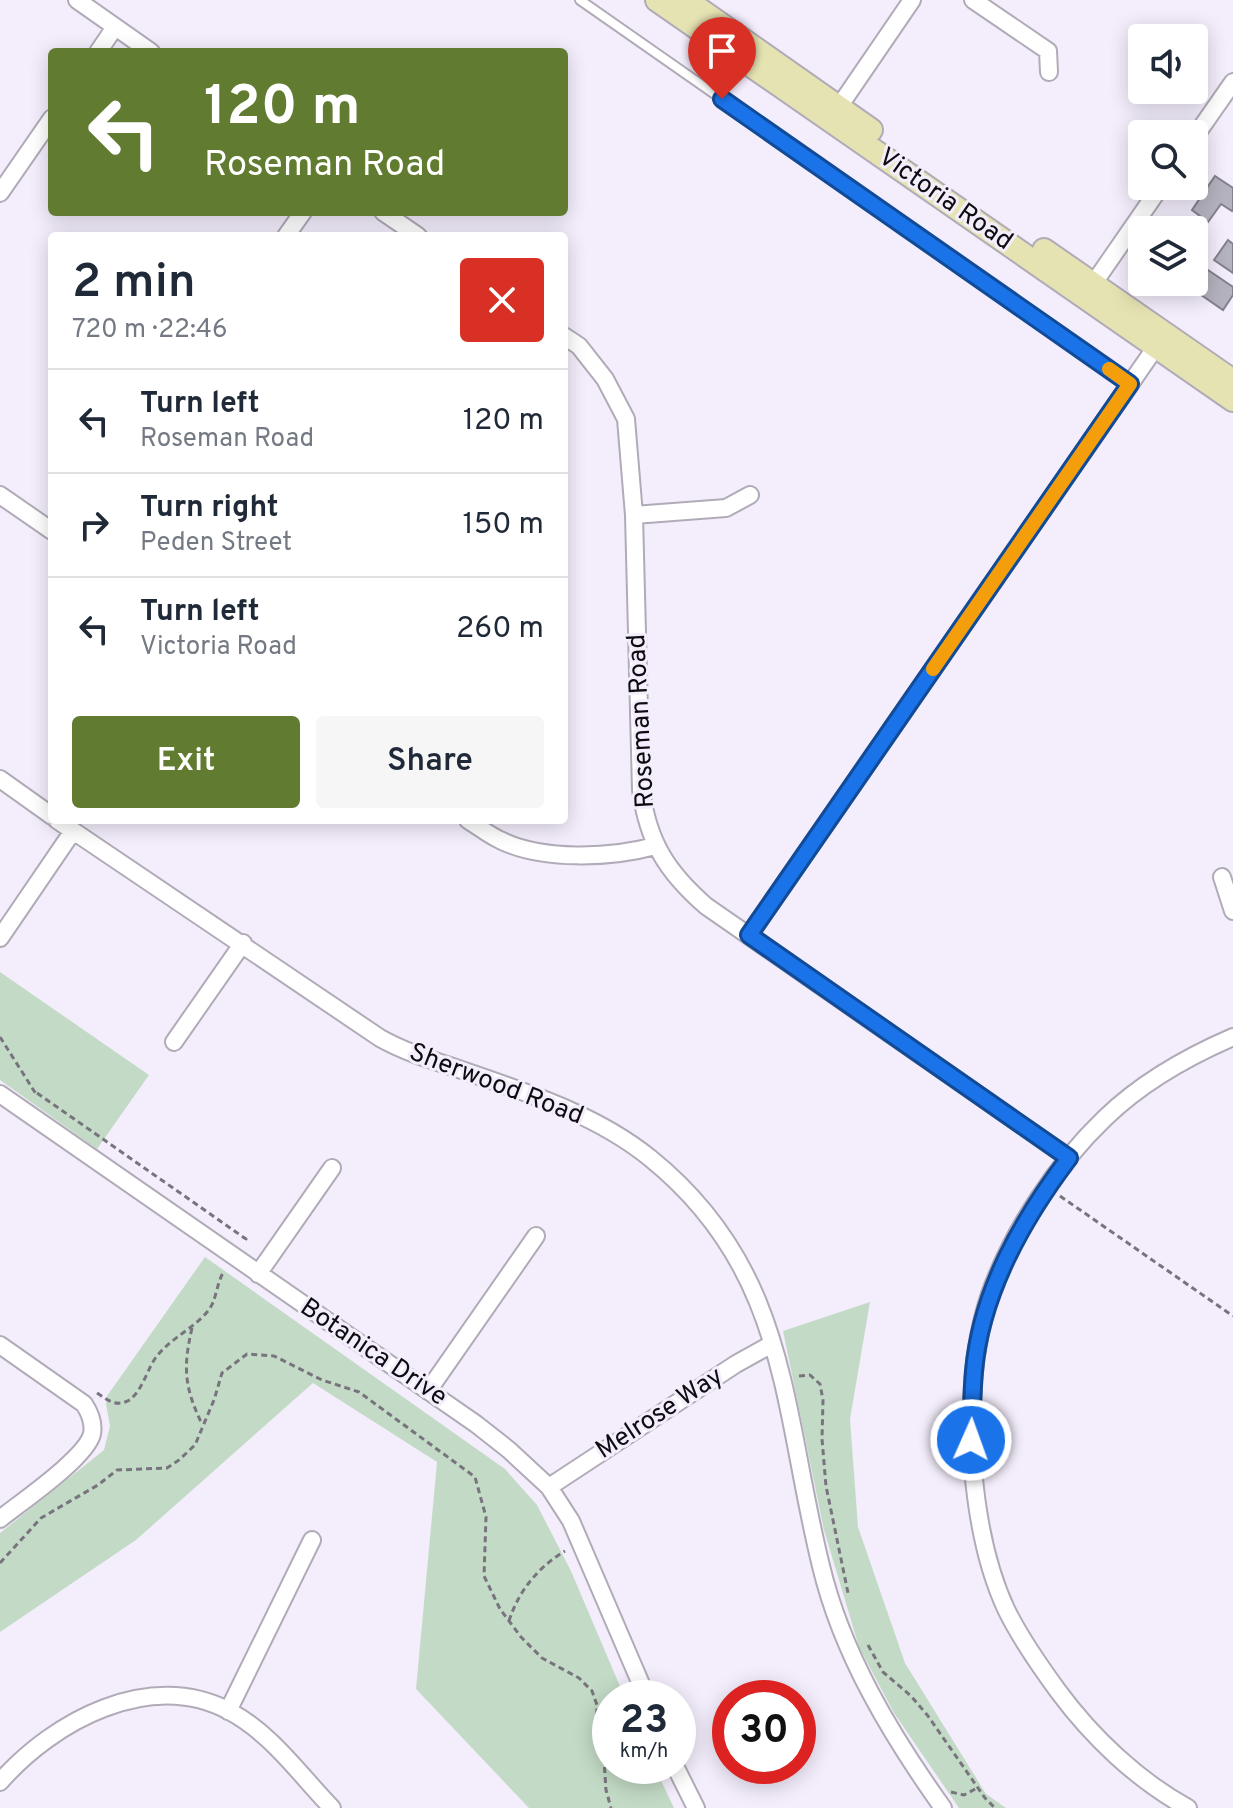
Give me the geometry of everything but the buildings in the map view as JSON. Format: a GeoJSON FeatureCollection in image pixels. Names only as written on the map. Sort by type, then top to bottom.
{"type":"FeatureCollection","features":[{"type":"Feature","properties":{"kind":"main road","name":"Victoria Road"},"geometry":{"type":"LineString","coordinates":[[657,0],[834,113],[1161,341],[1233,400]]}},
{"type":"Feature","properties":{"kind":"main road","name":"Victoria Road"},"geometry":{"type":"LineString","coordinates":[[686,0],[834,113]]}},
{"type":"Feature","properties":{"kind":"main road","name":"Victoria Road"},"geometry":{"type":"LineString","coordinates":[[1161,341],[1233,381]]}},
{"type":"Feature","properties":{"kind":"street"},"geometry":{"type":"LineString","coordinates":[[77,0],[145,48]]}},
{"type":"Feature","properties":{"kind":"street"},"geometry":{"type":"LineString","coordinates":[[834,113],[912,0]]}},
{"type":"Feature","properties":{"kind":"street"},"geometry":{"type":"LineString","coordinates":[[973,0],[1048,51],[1049,72]]}},
{"type":"Feature","properties":{"kind":"street"},"geometry":{"type":"LineString","coordinates":[[101,48],[115,27]]}},
{"type":"Feature","properties":{"kind":"street"},"geometry":{"type":"LineString","coordinates":[[1207,120],[1233,82]]}},
{"type":"Feature","properties":{"kind":"street"},"geometry":{"type":"LineString","coordinates":[[0,193],[48,124]]}},
{"type":"Feature","properties":{"kind":"street"},"geometry":{"type":"LineString","coordinates":[[1089,291],[1151,200]]}},
{"type":"Feature","properties":{"kind":"street"},"geometry":{"type":"LineString","coordinates":[[389,216],[412,232]]}},
{"type":"Feature","properties":{"kind":"street","name":"Roseman Road"},"geometry":{"type":"LineString","coordinates":[[568,339],[579,346],[605,379],[626,419],[634,515],[641,790],[648,828],[655,846],[690,892],[1069,1158]]}},
{"type":"Feature","properties":{"kind":"street"},"geometry":{"type":"LineString","coordinates":[[749,935],[1161,341]]}},
{"type":"Feature","properties":{"kind":"street"},"geometry":{"type":"LineString","coordinates":[[0,495],[48,528]]}},
{"type":"Feature","properties":{"kind":"street"},"geometry":{"type":"LineString","coordinates":[[634,515],[726,508],[750,495]]}},
{"type":"Feature","properties":{"kind":"street"},"geometry":{"type":"LineString","coordinates":[[0,779],[48,813]]}},
{"type":"Feature","properties":{"kind":"street","name":"Sherwood Road"},"geometry":{"type":"LineString","coordinates":[[63,824],[394,1046],[558,1105],[608,1130],[650,1157],[688,1192],[718,1227],[749,1278],[784,1378],[821,1568],[851,1650],[885,1719],[943,1808]]}},
{"type":"Feature","properties":{"kind":"street"},"geometry":{"type":"LineString","coordinates":[[474,824],[500,841],[538,852],[624,853],[655,846]]}},
{"type":"Feature","properties":{"kind":"street"},"geometry":{"type":"LineString","coordinates":[[2,931],[73,831]]}},
{"type":"Feature","properties":{"kind":"street"},"geometry":{"type":"LineString","coordinates":[[1222,877],[1233,911]]}},
{"type":"Feature","properties":{"kind":"street"},"geometry":{"type":"LineString","coordinates":[[174,1042],[243,943]]}},
{"type":"Feature","properties":{"kind":"street"},"geometry":{"type":"LineString","coordinates":[[1188,1808],[1164,1795],[1113,1753],[1076,1715],[1035,1660],[1006,1608],[987,1553],[976,1505],[971,1440],[974,1368],[990,1295],[1020,1231],[1069,1158],[1106,1117],[1142,1088],[1233,1037]]}},
{"type":"Feature","properties":{"kind":"street","name":"Botanica Drive"},"geometry":{"type":"LineString","coordinates":[[3,1102],[24,1110],[428,1391],[498,1441],[549,1487],[581,1543],[639,1680]]}},
{"type":"Feature","properties":{"kind":"street"},"geometry":{"type":"LineString","coordinates":[[258,1274],[332,1168]]}},
{"type":"Feature","properties":{"kind":"street"},"geometry":{"type":"LineString","coordinates":[[428,1391],[536,1236]]}},
{"type":"Feature","properties":{"kind":"street","name":"Melrose Way"},"geometry":{"type":"LineString","coordinates":[[549,1487],[736,1364],[772,1344]]}},
{"type":"Feature","properties":{"kind":"street"},"geometry":{"type":"LineString","coordinates":[[0,1345],[84,1404],[93,1431],[89,1443],[68,1465],[0,1519]]}},
{"type":"Feature","properties":{"kind":"street"},"geometry":{"type":"LineString","coordinates":[[228,1711],[312,1540]]}},
{"type":"Feature","properties":{"kind":"street"},"geometry":{"type":"LineString","coordinates":[[0,1782],[44,1742],[103,1707],[159,1696],[186,1698],[228,1711],[277,1748],[332,1808]]}},
{"type":"Feature","properties":{"kind":"street"},"geometry":{"type":"LineString","coordinates":[[684,1784],[696,1808]]}},
{"type":"Feature","properties":{"kind":"lane","name":"Victoria Road"},"geometry":{"type":"LineString","coordinates":[[580,0],[1130,384]]}},
{"type":"Feature","properties":{"kind":"path"},"geometry":{"type":"LineString","coordinates":[[0,1037],[21,1075],[37,1093],[246,1239],[220,1279],[210,1309],[156,1357],[134,1396],[125,1402],[111,1403],[95,1392],[84,1404]]}},
{"type":"Feature","properties":{"kind":"path"},"geometry":{"type":"LineString","coordinates":[[24,1110],[37,1093]]}},
{"type":"Feature","properties":{"kind":"path"},"geometry":{"type":"LineString","coordinates":[[1047,1187],[1233,1316]]}},
{"type":"Feature","properties":{"kind":"path"},"geometry":{"type":"LineString","coordinates":[[192,1327],[185,1359],[186,1382],[190,1400],[202,1424]]}},
{"type":"Feature","properties":{"kind":"path"},"geometry":{"type":"LineString","coordinates":[[0,1563],[41,1518],[98,1485],[117,1470],[167,1468],[179,1460],[195,1445],[222,1373],[247,1354],[274,1356],[322,1380],[359,1392],[475,1477],[486,1517],[484,1576],[509,1621],[542,1658],[579,1678],[592,1691],[597,1705],[596,1740],[604,1760],[611,1808]]}},
{"type":"Feature","properties":{"kind":"path"},"geometry":{"type":"LineString","coordinates":[[784,1378],[810,1375],[820,1384],[826,1486],[852,1605]]}},
{"type":"Feature","properties":{"kind":"path"},"geometry":{"type":"LineString","coordinates":[[509,1621],[515,1603],[540,1570],[554,1557],[581,1543]]}},
{"type":"Feature","properties":{"kind":"path"},"geometry":{"type":"LineString","coordinates":[[861,1633],[883,1672],[911,1696],[928,1716],[995,1808]]}},
{"type":"Feature","properties":{"kind":"green space"},"geometry":{"type":"Polygon","coordinates":[[[0,972],[149,1075],[97,1149],[0,1080],[0,972]]]}},
{"type":"Feature","properties":{"kind":"green space"},"geometry":{"type":"Polygon","coordinates":[[[205,1257],[505,1469],[537,1505],[571,1571],[617,1680],[592,1680],[592,1784],[663,1784],[674,1808],[529,1808],[416,1689],[437,1462],[313,1383],[136,1540],[0,1632],[0,1533],[104,1450],[110,1426],[107,1396],[205,1257]]]}},
{"type":"Feature","properties":{"kind":"green space"},"geometry":{"type":"Polygon","coordinates":[[[870,1302],[850,1419],[858,1527],[905,1663],[986,1794],[1006,1808],[959,1808],[894,1713],[859,1647],[824,1530],[783,1331],[870,1302]]]}},
{"type":"Feature","properties":{"kind":"slow traffic"},"geometry":{"type":"LineString","coordinates":[[933,669],[1130,384],[1109,369]]}},
{"type":"Feature","properties":{"kind":"route"},"geometry":{"type":"LineString","coordinates":[[722,99],[1130,384],[749,935],[1069,1158],[1020,1231],[990,1295],[974,1368],[971,1440]]}}]}
